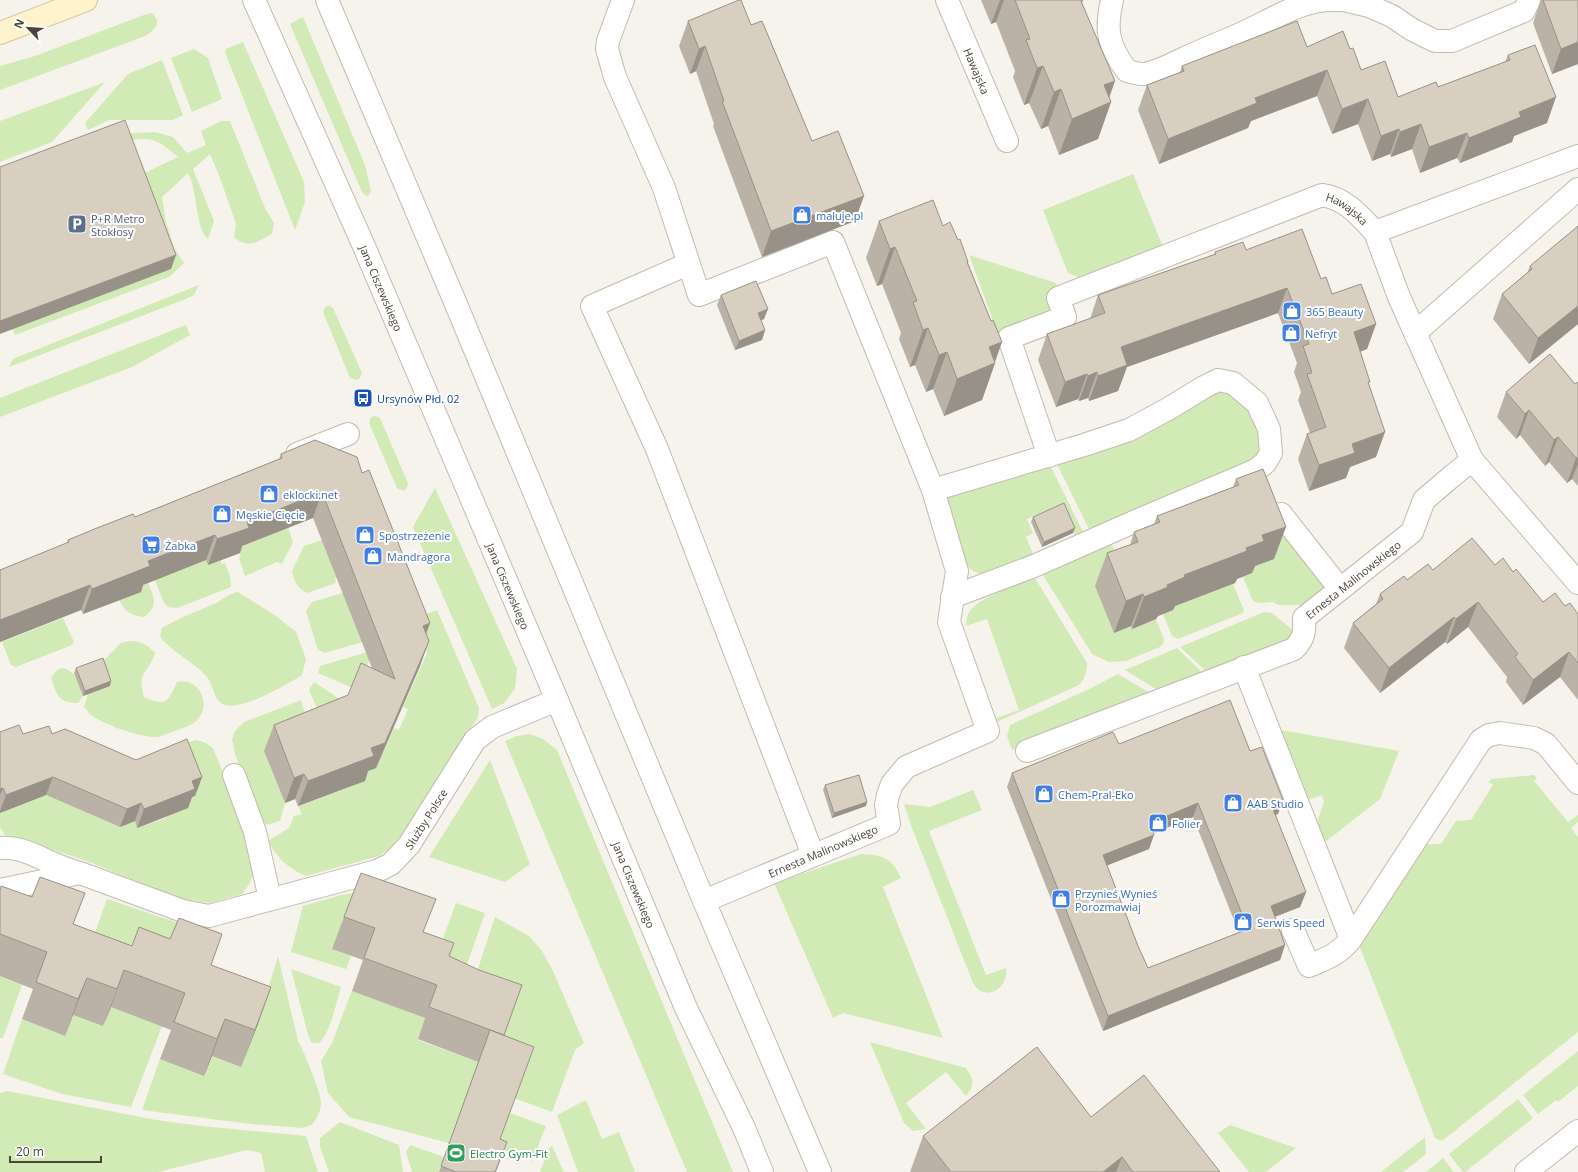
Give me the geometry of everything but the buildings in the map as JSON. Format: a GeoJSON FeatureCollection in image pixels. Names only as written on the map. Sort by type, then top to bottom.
{"type":"FeatureCollection","features":[{"type":"Feature","properties":{"kind":"main road"},"geometry":{"type":"LineString","coordinates":[[0,33],[86,0]]}},
{"type":"Feature","properties":{"kind":"street","name":"Jana Ciszewskiego"},"geometry":{"type":"LineString","coordinates":[[254,0],[362,244],[557,700],[686,1008],[744,1128],[762,1172]]}},
{"type":"Feature","properties":{"kind":"street"},"geometry":{"type":"LineString","coordinates":[[327,0],[453,297],[704,901],[820,1172]]}},
{"type":"Feature","properties":{"kind":"street"},"geometry":{"type":"LineString","coordinates":[[623,0],[608,42],[607,49],[615,78],[664,188],[699,295],[833,242],[933,490],[957,571],[952,597]]}},
{"type":"Feature","properties":{"kind":"street","name":"Hawajska"},"geometry":{"type":"LineString","coordinates":[[947,0],[1007,141]]}},
{"type":"Feature","properties":{"kind":"street"},"geometry":{"type":"LineString","coordinates":[[1112,0],[1108,19],[1110,39],[1116,56],[1127,71],[1143,74],[1157,71],[1248,31],[1283,13],[1307,4],[1322,0],[1329,0]]}},
{"type":"Feature","properties":{"kind":"street"},"geometry":{"type":"LineString","coordinates":[[1333,0],[1344,0],[1369,6],[1392,16],[1411,29],[1435,40],[1452,42],[1524,10],[1529,0]]}},
{"type":"Feature","properties":{"kind":"street","name":"Hawajska"},"geometry":{"type":"LineString","coordinates":[[1049,456],[1009,338],[1065,316],[1058,298],[1322,195],[1341,202],[1355,211],[1375,232],[1578,156]]}},
{"type":"Feature","properties":{"kind":"street"},"geometry":{"type":"LineString","coordinates":[[1415,333],[1578,189]]}},
{"type":"Feature","properties":{"kind":"street"},"geometry":{"type":"LineString","coordinates":[[1375,232],[1398,297],[1472,460],[1578,583]]}},
{"type":"Feature","properties":{"kind":"street"},"geometry":{"type":"LineString","coordinates":[[688,264],[592,306],[657,449],[813,855]]}},
{"type":"Feature","properties":{"kind":"street"},"geometry":{"type":"LineString","coordinates":[[933,490],[1049,456],[1129,430],[1218,380],[1233,383],[1257,403],[1269,429],[1271,453],[1268,459],[1256,470],[1034,566],[952,597]]}},
{"type":"Feature","properties":{"kind":"street"},"geometry":{"type":"LineString","coordinates":[[276,463],[348,434]]}},
{"type":"Feature","properties":{"kind":"street","name":"Ernesta Malinowskiego"},"geometry":{"type":"LineString","coordinates":[[1027,751],[1294,649],[1300,643],[1303,636],[1305,628],[1304,618],[1412,532],[1424,500],[1472,460]]}},
{"type":"Feature","properties":{"kind":"street"},"geometry":{"type":"LineString","coordinates":[[1247,474],[1281,514],[1340,589]]}},
{"type":"Feature","properties":{"kind":"street","name":"Ernesta Malinowskiego"},"geometry":{"type":"LineString","coordinates":[[704,901],[889,824],[887,814],[888,795],[892,784],[906,767],[988,731],[949,622],[952,597]]}},
{"type":"Feature","properties":{"kind":"street"},"geometry":{"type":"LineString","coordinates":[[1244,668],[1351,939]]}},
{"type":"Feature","properties":{"kind":"street","name":"Służby Polsce"},"geometry":{"type":"LineString","coordinates":[[0,848],[9,847],[32,853],[55,865],[183,911],[209,916],[377,871],[392,864],[409,845],[475,740],[492,728],[557,700]]}},
{"type":"Feature","properties":{"kind":"street"},"geometry":{"type":"LineString","coordinates":[[1293,930],[1309,966],[1334,956],[1343,949],[1351,939],[1480,740],[1489,735],[1500,733],[1534,738],[1546,744],[1578,783]]}},
{"type":"Feature","properties":{"kind":"street"},"geometry":{"type":"LineString","coordinates":[[234,775],[254,832],[270,899]]}},
{"type":"Feature","properties":{"kind":"street"},"geometry":{"type":"LineString","coordinates":[[0,890],[80,873]]}},
{"type":"Feature","properties":{"kind":"street"},"geometry":{"type":"LineString","coordinates":[[1526,1172],[1578,1131]]}},
{"type":"Feature","properties":{"kind":"green space"},"geometry":{"type":"Polygon","coordinates":[[[152,13],[157,20],[157,23],[154,29],[145,36],[0,90],[0,66],[35,56],[152,13]]]}},
{"type":"Feature","properties":{"kind":"green space"},"geometry":{"type":"Polygon","coordinates":[[[303,17],[365,165],[371,191],[369,195],[366,196],[362,192],[290,24],[303,17]]]}},
{"type":"Feature","properties":{"kind":"green space"},"geometry":{"type":"Polygon","coordinates":[[[243,42],[304,182],[305,202],[295,230],[225,52],[226,49],[243,42]]]}},
{"type":"Feature","properties":{"kind":"green space"},"geometry":{"type":"Polygon","coordinates":[[[194,49],[208,58],[222,99],[192,112],[171,58],[194,49]]]}},
{"type":"Feature","properties":{"kind":"green space"},"geometry":{"type":"Polygon","coordinates":[[[162,60],[183,115],[173,120],[109,120],[88,130],[85,123],[128,74],[162,60]]]}},
{"type":"Feature","properties":{"kind":"green space"},"geometry":{"type":"Polygon","coordinates":[[[105,82],[52,142],[0,162],[0,121],[105,82]]]}},
{"type":"Feature","properties":{"kind":"green space"},"geometry":{"type":"Polygon","coordinates":[[[221,121],[230,121],[265,208],[274,223],[272,234],[262,240],[249,244],[234,238],[236,224],[210,154],[193,169],[214,221],[208,239],[201,226],[194,189],[188,173],[162,197],[166,222],[174,248],[184,263],[169,277],[15,335],[12,329],[170,269],[136,177],[178,157],[165,146],[153,140],[140,139],[123,143],[120,134],[155,132],[173,137],[187,153],[206,145],[201,131],[221,121]]]}},
{"type":"Feature","properties":{"kind":"green space"},"geometry":{"type":"Polygon","coordinates":[[[1133,174],[1163,247],[1083,279],[1068,273],[1043,210],[1133,174]]]}},
{"type":"Feature","properties":{"kind":"green space"},"geometry":{"type":"Polygon","coordinates":[[[969,255],[1056,283],[1058,290],[1053,314],[999,337],[969,255]]]}},
{"type":"Feature","properties":{"kind":"green space"},"geometry":{"type":"Polygon","coordinates":[[[199,285],[194,295],[183,300],[9,367],[13,359],[199,285]]]}},
{"type":"Feature","properties":{"kind":"green space"},"geometry":{"type":"Polygon","coordinates":[[[326,306],[333,308],[362,373],[360,378],[356,380],[350,378],[323,312],[326,306]]]}},
{"type":"Feature","properties":{"kind":"green space"},"geometry":{"type":"Polygon","coordinates":[[[186,325],[190,335],[132,367],[0,417],[0,398],[186,325]]]}},
{"type":"Feature","properties":{"kind":"green space"},"geometry":{"type":"Polygon","coordinates":[[[1210,390],[1228,393],[1237,398],[1253,419],[1261,439],[1261,447],[1251,463],[1089,529],[1056,462],[1210,390]]]}},
{"type":"Feature","properties":{"kind":"green space"},"geometry":{"type":"Polygon","coordinates":[[[375,416],[380,418],[408,483],[407,488],[404,491],[397,488],[369,423],[371,417],[375,416]]]}},
{"type":"Feature","properties":{"kind":"green space"},"geometry":{"type":"Polygon","coordinates":[[[1049,463],[1083,532],[1075,536],[1061,504],[1027,519],[1033,533],[1026,537],[1033,554],[1014,563],[984,573],[975,572],[965,565],[946,499],[950,495],[1049,463]]]}},
{"type":"Feature","properties":{"kind":"green space"},"geometry":{"type":"Polygon","coordinates":[[[435,488],[517,669],[515,689],[504,703],[492,709],[413,527],[435,488]]]}},
{"type":"Feature","properties":{"kind":"green space"},"geometry":{"type":"Polygon","coordinates":[[[1252,497],[1328,588],[1307,605],[1278,605],[1273,602],[1254,602],[1252,599],[1243,577],[1252,573],[1250,568],[1274,559],[1252,497]]]}},
{"type":"Feature","properties":{"kind":"green space"},"geometry":{"type":"Polygon","coordinates":[[[288,527],[293,542],[282,564],[277,562],[245,576],[239,558],[241,557],[238,548],[288,527]]]}},
{"type":"Feature","properties":{"kind":"green space"},"geometry":{"type":"Polygon","coordinates":[[[322,540],[337,577],[335,579],[336,583],[307,593],[296,584],[292,571],[304,546],[322,540]]]}},
{"type":"Feature","properties":{"kind":"green space"},"geometry":{"type":"Polygon","coordinates":[[[1112,544],[1124,575],[1115,633],[1131,626],[1132,629],[1156,619],[1164,639],[1163,644],[1160,647],[1126,661],[1109,662],[1092,654],[1043,575],[1112,544]]]}},
{"type":"Feature","properties":{"kind":"green space"},"geometry":{"type":"Polygon","coordinates":[[[206,560],[208,565],[220,560],[222,564],[225,563],[230,576],[231,587],[177,608],[168,607],[163,601],[155,580],[206,560]]]}},
{"type":"Feature","properties":{"kind":"green space"},"geometry":{"type":"Polygon","coordinates":[[[1035,578],[1087,663],[1086,672],[1079,685],[997,722],[996,719],[999,717],[1019,710],[987,619],[966,626],[968,614],[975,606],[990,596],[1035,578]]]}},
{"type":"Feature","properties":{"kind":"green space"},"geometry":{"type":"Polygon","coordinates":[[[148,583],[154,597],[152,609],[144,617],[129,612],[119,600],[148,583]]]}},
{"type":"Feature","properties":{"kind":"green space"},"geometry":{"type":"Polygon","coordinates":[[[1233,584],[1244,610],[1243,613],[1178,639],[1172,636],[1163,614],[1173,610],[1172,605],[1233,584]]]}},
{"type":"Feature","properties":{"kind":"green space"},"geometry":{"type":"Polygon","coordinates":[[[238,592],[276,616],[296,632],[306,659],[302,675],[262,697],[250,702],[228,706],[218,700],[207,677],[196,666],[165,643],[160,637],[162,628],[238,592]]]}},
{"type":"Feature","properties":{"kind":"green space"},"geometry":{"type":"Polygon","coordinates":[[[343,593],[362,642],[325,653],[318,650],[306,611],[312,602],[343,593]]]}},
{"type":"Feature","properties":{"kind":"green space"},"geometry":{"type":"Polygon","coordinates":[[[437,610],[479,708],[478,717],[415,817],[393,846],[379,856],[306,876],[300,873],[288,866],[275,853],[268,841],[289,828],[294,816],[302,814],[298,806],[351,787],[362,774],[376,768],[394,728],[399,730],[408,709],[403,707],[427,653],[418,634],[416,618],[437,610]]]}},
{"type":"Feature","properties":{"kind":"green space"},"geometry":{"type":"Polygon","coordinates":[[[1264,612],[1272,613],[1300,636],[1209,674],[1180,647],[1264,612]]]}},
{"type":"Feature","properties":{"kind":"green space"},"geometry":{"type":"Polygon","coordinates":[[[63,618],[74,642],[72,645],[16,667],[11,665],[2,642],[63,618]]]}},
{"type":"Feature","properties":{"kind":"green space"},"geometry":{"type":"Polygon","coordinates":[[[130,641],[144,644],[155,653],[150,665],[142,677],[144,697],[157,702],[162,702],[165,701],[171,694],[177,682],[192,684],[197,688],[203,700],[201,714],[195,722],[162,736],[150,737],[132,733],[103,722],[95,718],[84,707],[88,694],[109,686],[101,663],[121,643],[130,641]]]}},
{"type":"Feature","properties":{"kind":"green space"},"geometry":{"type":"Polygon","coordinates":[[[1177,648],[1206,676],[1162,693],[1125,670],[1177,648]]]}},
{"type":"Feature","properties":{"kind":"green space"},"geometry":{"type":"Polygon","coordinates":[[[374,650],[357,690],[318,673],[320,666],[374,650]]]}},
{"type":"Feature","properties":{"kind":"green space"},"geometry":{"type":"Polygon","coordinates":[[[61,668],[74,674],[78,682],[83,696],[78,703],[71,703],[62,700],[57,693],[51,678],[56,671],[61,668]]]}},
{"type":"Feature","properties":{"kind":"green space"},"geometry":{"type":"Polygon","coordinates":[[[1118,674],[1155,696],[1012,750],[1007,736],[1010,725],[1118,674]]]}},
{"type":"Feature","properties":{"kind":"green space"},"geometry":{"type":"Polygon","coordinates":[[[314,682],[346,703],[333,745],[309,690],[314,682]]]}},
{"type":"Feature","properties":{"kind":"green space"},"geometry":{"type":"Polygon","coordinates":[[[301,700],[310,732],[264,751],[285,803],[280,821],[267,825],[258,817],[235,754],[232,739],[235,731],[244,722],[301,700]]]}},
{"type":"Feature","properties":{"kind":"green space"},"geometry":{"type":"Polygon","coordinates":[[[1281,730],[1399,751],[1380,799],[1325,842],[1317,822],[1324,802],[1322,795],[1308,800],[1281,730]]]}},
{"type":"Feature","properties":{"kind":"green space"},"geometry":{"type":"Polygon","coordinates":[[[530,734],[543,739],[557,750],[733,1172],[687,1172],[505,741],[517,736],[530,734]]]}},
{"type":"Feature","properties":{"kind":"green space"},"geometry":{"type":"Polygon","coordinates":[[[197,740],[206,743],[213,748],[238,810],[254,872],[250,883],[242,894],[210,903],[178,898],[89,862],[19,838],[5,835],[0,827],[0,813],[46,795],[120,827],[135,821],[137,828],[166,818],[182,744],[197,740]]]}},
{"type":"Feature","properties":{"kind":"green space"},"geometry":{"type":"Polygon","coordinates":[[[490,760],[530,864],[505,882],[429,857],[490,760]]]}},
{"type":"Feature","properties":{"kind":"green space"},"geometry":{"type":"Polygon","coordinates":[[[1534,775],[1537,778],[1534,781],[1568,822],[1578,815],[1578,822],[1571,828],[1578,837],[1578,1032],[1442,1141],[1435,1138],[1359,945],[1426,844],[1441,844],[1456,821],[1471,820],[1493,785],[1489,782],[1491,779],[1534,775]]]}},
{"type":"Feature","properties":{"kind":"green space"},"geometry":{"type":"Polygon","coordinates":[[[973,790],[982,810],[929,831],[986,975],[1006,968],[1004,982],[995,991],[990,993],[978,989],[973,983],[904,804],[930,807],[973,790]]]}},
{"type":"Feature","properties":{"kind":"green space"},"geometry":{"type":"Polygon","coordinates":[[[861,854],[875,855],[886,859],[898,871],[901,878],[883,887],[943,1038],[843,1013],[833,1018],[774,883],[861,854]]]}},
{"type":"Feature","properties":{"kind":"green space"},"geometry":{"type":"Polygon","coordinates":[[[382,889],[333,949],[351,956],[346,969],[291,952],[303,906],[341,895],[382,889]]]}},
{"type":"Feature","properties":{"kind":"green space"},"geometry":{"type":"Polygon","coordinates":[[[107,899],[196,929],[199,924],[210,924],[207,933],[82,969],[107,899]]]}},
{"type":"Feature","properties":{"kind":"green space"},"geometry":{"type":"Polygon","coordinates":[[[456,903],[485,913],[453,1004],[442,941],[456,903]]]}},
{"type":"Feature","properties":{"kind":"green space"},"geometry":{"type":"Polygon","coordinates":[[[495,917],[529,936],[542,951],[553,971],[584,1043],[575,1050],[552,1112],[514,1098],[467,1002],[495,917]]]}},
{"type":"Feature","properties":{"kind":"green space"},"geometry":{"type":"Polygon","coordinates":[[[278,956],[298,1041],[312,1072],[320,1097],[321,1105],[317,1117],[312,1125],[303,1128],[251,1124],[142,1110],[160,1059],[212,1056],[241,1067],[257,1025],[278,956]]]}},
{"type":"Feature","properties":{"kind":"green space"},"geometry":{"type":"Polygon","coordinates":[[[291,969],[341,987],[330,1025],[319,1043],[312,1043],[309,1038],[291,969]]]}},
{"type":"Feature","properties":{"kind":"green space"},"geometry":{"type":"Polygon","coordinates":[[[0,976],[22,985],[3,1038],[0,1038],[0,976]]]}},
{"type":"Feature","properties":{"kind":"green space"},"geometry":{"type":"Polygon","coordinates":[[[352,990],[425,1018],[418,1040],[478,1062],[449,1143],[349,1117],[328,1093],[321,1061],[332,1043],[352,990]]]}},
{"type":"Feature","properties":{"kind":"green space"},"geometry":{"type":"Polygon","coordinates":[[[111,1007],[162,1026],[131,1107],[62,1094],[3,1074],[22,1019],[65,1036],[73,1015],[103,1026],[111,1007]]]}},
{"type":"Feature","properties":{"kind":"green space"},"geometry":{"type":"Polygon","coordinates":[[[870,1042],[966,1068],[972,1079],[971,1089],[966,1096],[946,1072],[906,1103],[926,1129],[913,1131],[904,1123],[870,1042]]]}},
{"type":"Feature","properties":{"kind":"green space"},"geometry":{"type":"Polygon","coordinates":[[[1578,1051],[1578,1086],[1558,1102],[1556,1100],[1538,1114],[1523,1095],[1578,1051]]]}},
{"type":"Feature","properties":{"kind":"green space"},"geometry":{"type":"Polygon","coordinates":[[[7,1091],[156,1120],[306,1136],[318,1172],[265,1172],[261,1153],[247,1150],[158,1172],[0,1172],[0,1093],[7,1091]]]}},
{"type":"Feature","properties":{"kind":"green space"},"geometry":{"type":"Polygon","coordinates":[[[1518,1099],[1533,1118],[1465,1172],[1463,1172],[1449,1154],[1518,1099]]]}},
{"type":"Feature","properties":{"kind":"green space"},"geometry":{"type":"Polygon","coordinates":[[[586,1100],[602,1139],[619,1132],[635,1172],[578,1172],[557,1115],[586,1100]]]}},
{"type":"Feature","properties":{"kind":"green space"},"geometry":{"type":"Polygon","coordinates":[[[510,1113],[546,1126],[532,1161],[497,1147],[510,1113]]]}},
{"type":"Feature","properties":{"kind":"green space"},"geometry":{"type":"Polygon","coordinates":[[[340,1122],[399,1145],[403,1172],[329,1172],[320,1147],[320,1138],[340,1122]]]}},
{"type":"Feature","properties":{"kind":"green space"},"geometry":{"type":"Polygon","coordinates":[[[1230,1125],[1296,1148],[1266,1172],[1249,1172],[1218,1133],[1230,1125]]]}},
{"type":"Feature","properties":{"kind":"green space"},"geometry":{"type":"Polygon","coordinates":[[[1425,1137],[1426,1154],[1403,1172],[1381,1172],[1425,1137]]]}},
{"type":"Feature","properties":{"kind":"green space"},"geometry":{"type":"Polygon","coordinates":[[[410,1145],[444,1157],[439,1172],[412,1172],[406,1152],[410,1145]]]}},
{"type":"Feature","properties":{"kind":"green space"},"geometry":{"type":"Polygon","coordinates":[[[552,1146],[564,1172],[540,1172],[549,1148],[552,1146]]]}},
{"type":"Feature","properties":{"kind":"green space"},"geometry":{"type":"Polygon","coordinates":[[[1443,1158],[1454,1172],[1426,1172],[1443,1158]]]}},
{"type":"Feature","properties":{"kind":"place","name":"maluje.pl"},"geometry":{"type":"Point","coordinates":[802,215]}},
{"type":"Feature","properties":{"kind":"place","name":"P+R Metro Stokłosy"},"geometry":{"type":"Point","coordinates":[77,224]}},
{"type":"Feature","properties":{"kind":"place","name":"365 Beauty"},"geometry":{"type":"Point","coordinates":[1292,311]}},
{"type":"Feature","properties":{"kind":"place","name":"Nefryt"},"geometry":{"type":"Point","coordinates":[1291,333]}},
{"type":"Feature","properties":{"kind":"place","name":"Ursynów Płd. 02"},"geometry":{"type":"Point","coordinates":[363,398]}},
{"type":"Feature","properties":{"kind":"place","name":"eklocki.net"},"geometry":{"type":"Point","coordinates":[269,494]}},
{"type":"Feature","properties":{"kind":"place","name":"Męskie Cięcie"},"geometry":{"type":"Point","coordinates":[222,514]}},
{"type":"Feature","properties":{"kind":"place","name":"Spostrzeżenie"},"geometry":{"type":"Point","coordinates":[365,535]}},
{"type":"Feature","properties":{"kind":"place","name":"Żabka"},"geometry":{"type":"Point","coordinates":[151,545]}},
{"type":"Feature","properties":{"kind":"place","name":"Mandragora"},"geometry":{"type":"Point","coordinates":[373,556]}},
{"type":"Feature","properties":{"kind":"place","name":"Chem-Pral-Eko"},"geometry":{"type":"Point","coordinates":[1044,794]}},
{"type":"Feature","properties":{"kind":"place","name":"AAB Studio"},"geometry":{"type":"Point","coordinates":[1233,803]}},
{"type":"Feature","properties":{"kind":"place","name":"Folier"},"geometry":{"type":"Point","coordinates":[1158,823]}},
{"type":"Feature","properties":{"kind":"place","name":"Przynieś Wynieś Porozmawiaj"},"geometry":{"type":"Point","coordinates":[1061,899]}},
{"type":"Feature","properties":{"kind":"place","name":"Serwis Speed"},"geometry":{"type":"Point","coordinates":[1243,922]}},
{"type":"Feature","properties":{"kind":"place","name":"Electro Gym-Fit"},"geometry":{"type":"Point","coordinates":[456,1153]}}]}
